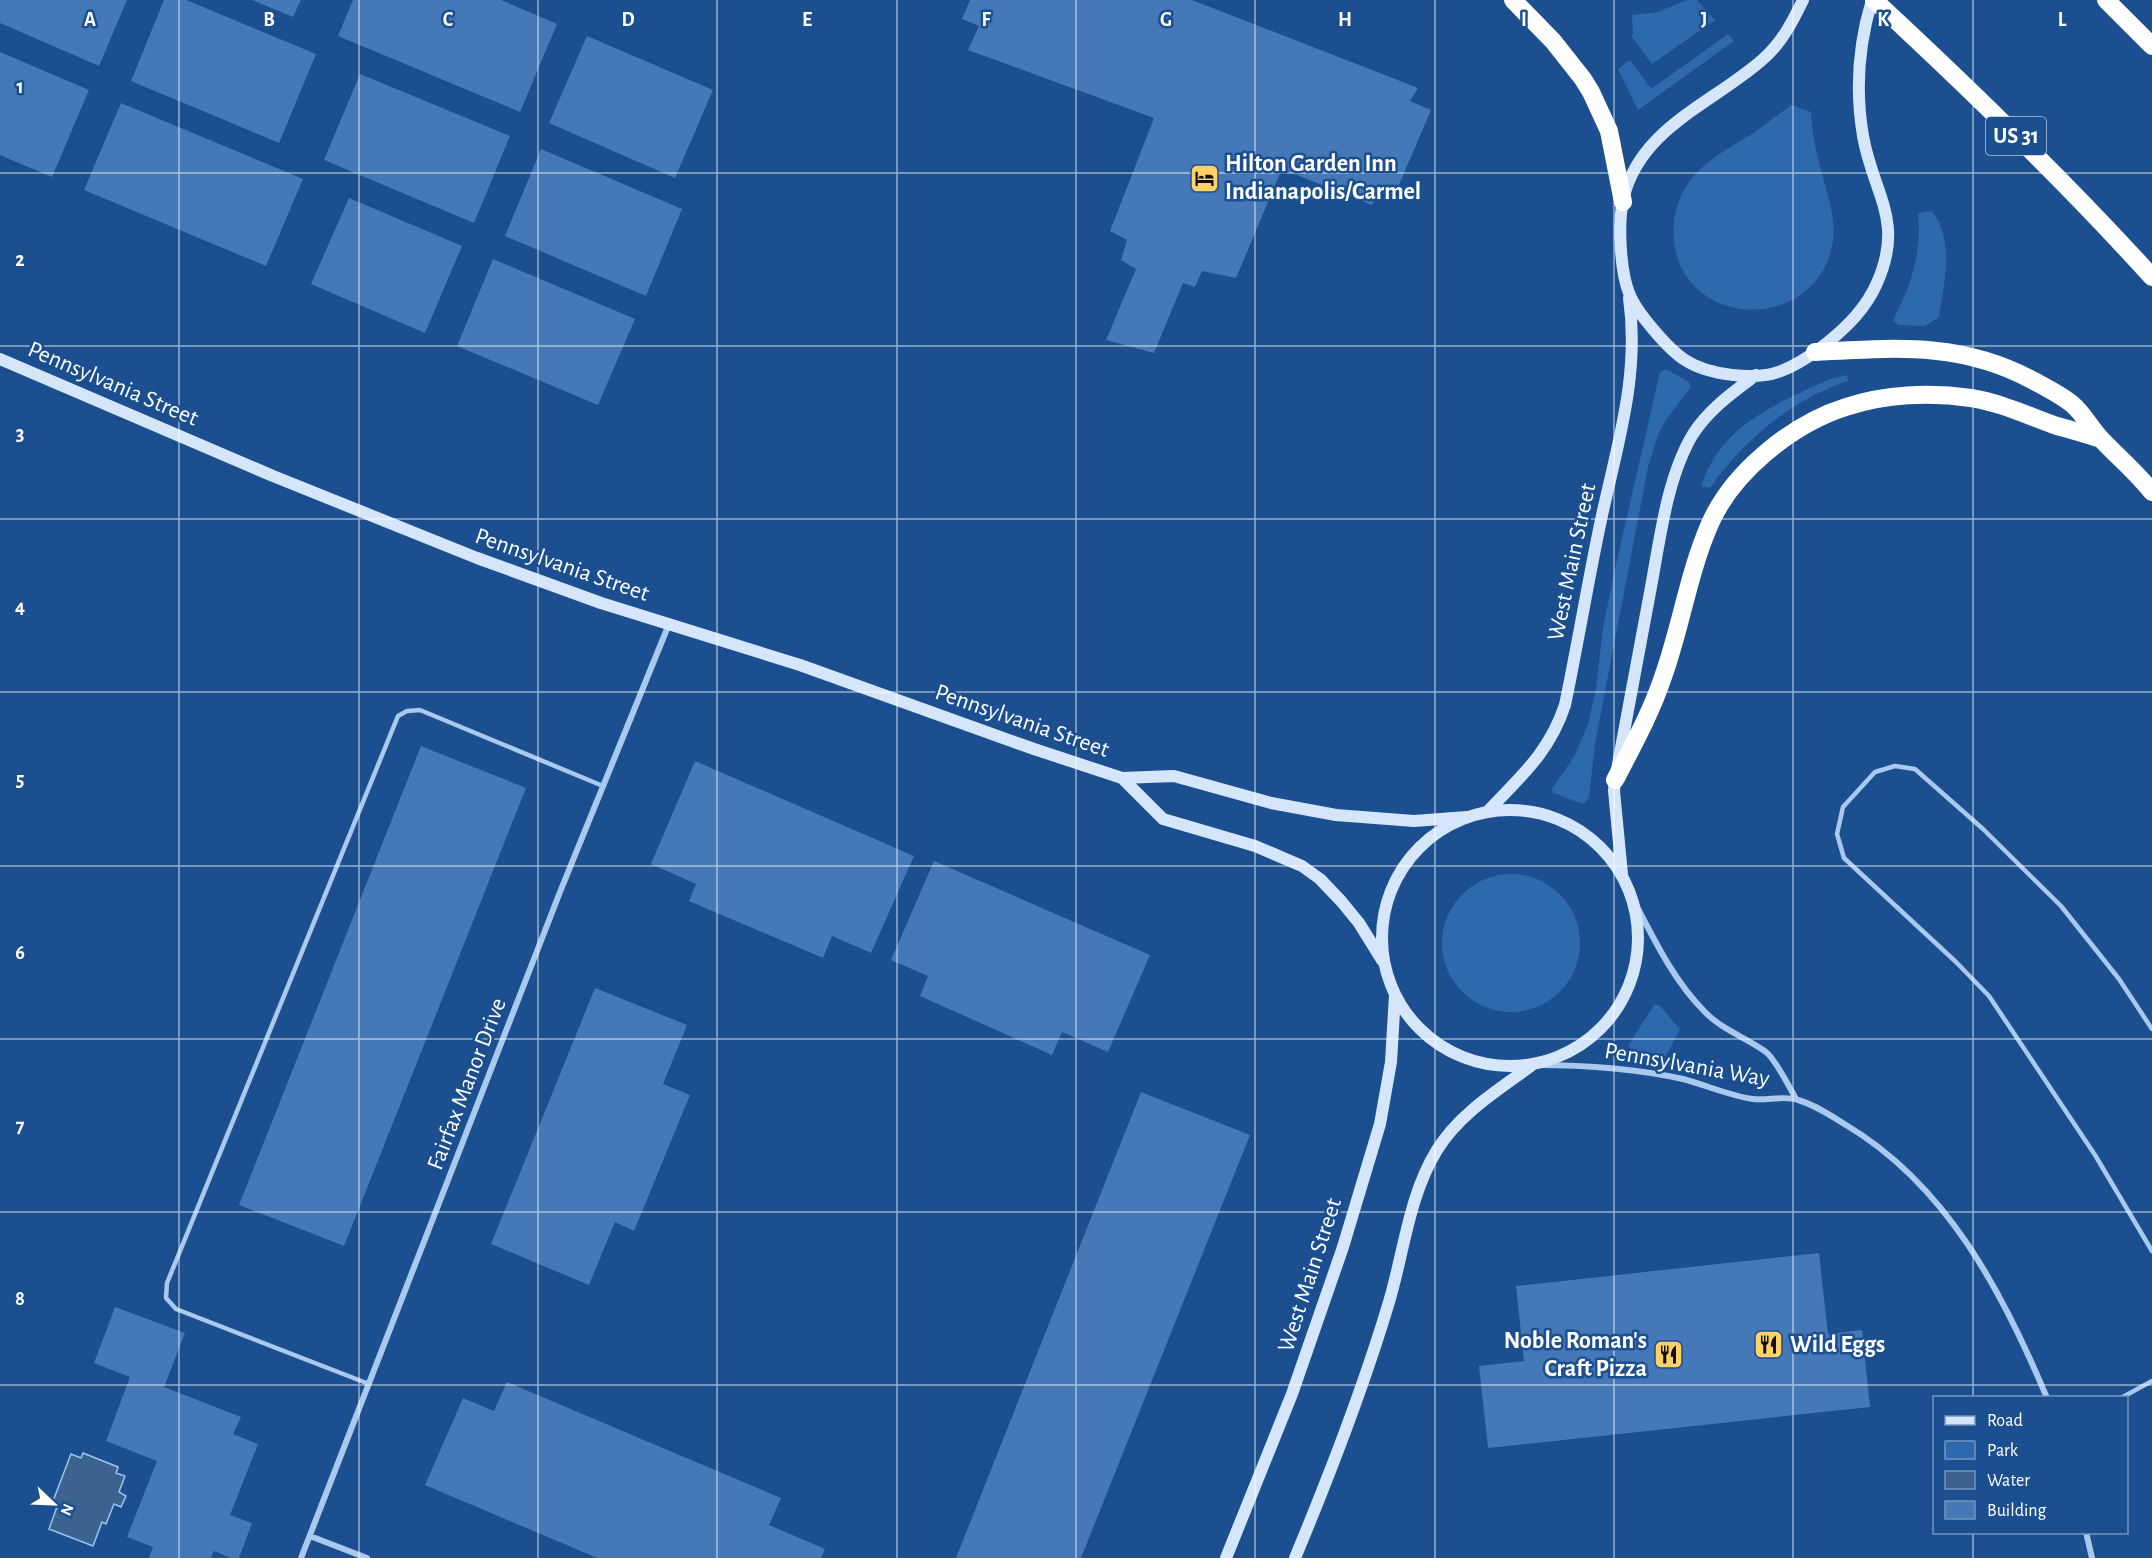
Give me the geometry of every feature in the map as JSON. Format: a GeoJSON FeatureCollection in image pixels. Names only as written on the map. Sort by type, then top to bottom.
{"type":"FeatureCollection","features":[{"type":"Feature","properties":{"kind":"highway"},"geometry":{"type":"LineString","coordinates":[[1513,0],[1553,41],[1591,92],[1609,131],[1623,202]]}},
{"type":"Feature","properties":{"kind":"highway","name":"US 31"},"geometry":{"type":"LineString","coordinates":[[1873,0],[1937,58],[2048,168],[2152,277]]}},
{"type":"Feature","properties":{"kind":"highway"},"geometry":{"type":"LineString","coordinates":[[2106,0],[2152,46]]}},
{"type":"Feature","properties":{"kind":"highway"},"geometry":{"type":"LineString","coordinates":[[1815,352],[1905,348],[1954,352],[1983,359],[2017,372],[2073,405],[2101,439],[2152,492]]}},
{"type":"Feature","properties":{"kind":"highway"},"geometry":{"type":"LineString","coordinates":[[1615,780],[1663,678],[1697,555],[1710,523],[1724,497],[1737,480],[1784,439],[1825,415],[1845,407],[1913,394],[1948,395],[1992,402],[2101,439]]}},
{"type":"Feature","properties":{"kind":"main road","name":"West Main Street"},"geometry":{"type":"LineString","coordinates":[[1487,812],[1545,749],[1565,705],[1599,530],[1623,426],[1631,375],[1633,352],[1629,294],[1621,238],[1623,202],[1631,177],[1654,142],[1691,110],[1763,60],[1780,41],[1803,0]]}},
{"type":"Feature","properties":{"kind":"main road"},"geometry":{"type":"LineString","coordinates":[[1629,294],[1651,327],[1684,360],[1715,372],[1734,375],[1780,372],[1815,352],[1853,321],[1877,283],[1887,248],[1889,231],[1887,216],[1864,139],[1858,97],[1860,47],[1873,0]]}},
{"type":"Feature","properties":{"kind":"main road","name":"Pennsylvania Street"},"geometry":{"type":"LineString","coordinates":[[0,359],[283,480],[477,558],[601,603],[800,665],[990,734],[1122,778],[1173,776],[1288,807],[1336,815],[1414,821],[1467,817]]}},
{"type":"Feature","properties":{"kind":"main road"},"geometry":{"type":"LineString","coordinates":[[1622,875],[1614,792],[1615,780],[1656,557],[1678,466],[1704,418],[1718,404],[1756,375]]}},
{"type":"Feature","properties":{"kind":"main road","name":"Pennsylvania Street"},"geometry":{"type":"LineString","coordinates":[[1122,778],[1163,819],[1255,846],[1302,866],[1320,879],[1341,901],[1359,923],[1384,964]]}},
{"type":"Feature","properties":{"kind":"main road"},"geometry":{"type":"LineString","coordinates":[[1509,809],[1532,811],[1575,826],[1610,856],[1622,875],[1636,912],[1638,949],[1636,968],[1622,1002],[1599,1031],[1585,1043],[1552,1060],[1533,1065],[1495,1066],[1459,1057],[1428,1038],[1415,1025],[1395,995],[1384,964],[1382,931],[1384,915],[1403,868],[1424,843],[1452,824],[1487,812],[1509,809]]}},
{"type":"Feature","properties":{"kind":"main road","name":"West Main Street"},"geometry":{"type":"LineString","coordinates":[[1226,1558],[1292,1394],[1343,1247],[1380,1124],[1391,1062],[1395,995]]}},
{"type":"Feature","properties":{"kind":"main road"},"geometry":{"type":"LineString","coordinates":[[1295,1558],[1362,1386],[1428,1166],[1443,1142],[1463,1118],[1533,1065]]}},
{"type":"Feature","properties":{"kind":"street","name":"Fairfax Manor Drive"},"geometry":{"type":"LineString","coordinates":[[301,1558],[603,786],[669,624]]}},
{"type":"Feature","properties":{"kind":"street","name":"Pennsylvania Way"},"geometry":{"type":"LineString","coordinates":[[1631,895],[1662,953],[1693,999],[1726,1029],[1768,1053],[1796,1099]]}},
{"type":"Feature","properties":{"kind":"street","name":"Pennsylvania Way"},"geometry":{"type":"LineString","coordinates":[[1533,1065],[1609,1066],[1682,1079],[1753,1099],[1796,1099],[1827,1114],[1872,1142],[1900,1164],[1941,1207],[1984,1270],[2004,1305],[2046,1396]]}},
{"type":"Feature","properties":{"kind":"street"},"geometry":{"type":"LineString","coordinates":[[2086,1534],[2092,1558]]}},
{"type":"Feature","properties":{"kind":"street"},"geometry":{"type":"LineString","coordinates":[[310,1536],[367,1558]]}},
{"type":"Feature","properties":{"kind":"lane"},"geometry":{"type":"LineString","coordinates":[[369,1384],[176,1309],[166,1298],[167,1282],[398,716],[407,711],[420,710],[603,786]]}},
{"type":"Feature","properties":{"kind":"lane"},"geometry":{"type":"LineString","coordinates":[[2152,1029],[2119,979],[2061,906],[1983,829],[1915,769],[1895,766],[1875,772],[1843,807],[1837,834],[1844,858],[1956,962],[1989,996],[2095,1155],[2152,1251]]}},
{"type":"Feature","properties":{"kind":"lane"},"geometry":{"type":"LineString","coordinates":[[2125,1396],[2152,1381]]}},
{"type":"Feature","properties":{"kind":"green space"},"geometry":{"type":"Polygon","coordinates":[[[1687,0],[1697,0],[1715,20],[1652,64],[1632,37],[1632,15],[1658,12],[1687,0]]]}},
{"type":"Feature","properties":{"kind":"green space"},"geometry":{"type":"Polygon","coordinates":[[[1728,34],[1734,41],[1638,110],[1618,69],[1630,60],[1651,89],[1728,34]]]}},
{"type":"Feature","properties":{"kind":"green space"},"geometry":{"type":"Polygon","coordinates":[[[1791,105],[1811,112],[1815,146],[1833,220],[1833,243],[1830,254],[1822,272],[1811,286],[1780,305],[1762,309],[1744,309],[1725,305],[1708,297],[1694,286],[1684,273],[1677,257],[1674,241],[1677,207],[1683,191],[1706,164],[1791,105]]]}},
{"type":"Feature","properties":{"kind":"green space"},"geometry":{"type":"Polygon","coordinates":[[[1932,211],[1944,236],[1946,249],[1945,277],[1939,317],[1925,326],[1899,325],[1893,321],[1911,280],[1917,254],[1918,213],[1932,211]]]}},
{"type":"Feature","properties":{"kind":"green space"},"geometry":{"type":"Polygon","coordinates":[[[1665,369],[1689,382],[1691,387],[1665,421],[1648,467],[1595,744],[1589,797],[1582,804],[1551,790],[1574,757],[1588,724],[1596,689],[1603,628],[1615,569],[1660,372],[1665,369]]]}},
{"type":"Feature","properties":{"kind":"green space"},"geometry":{"type":"Polygon","coordinates":[[[1847,375],[1848,381],[1827,389],[1788,410],[1753,438],[1710,488],[1701,486],[1716,455],[1725,443],[1748,422],[1805,390],[1847,375]]]}},
{"type":"Feature","properties":{"kind":"green space"},"geometry":{"type":"Polygon","coordinates":[[[1511,874],[1538,879],[1560,894],[1575,916],[1580,943],[1575,970],[1560,992],[1538,1007],[1511,1012],[1484,1007],[1462,992],[1447,970],[1442,943],[1447,916],[1462,894],[1484,879],[1511,874]]]}},
{"type":"Feature","properties":{"kind":"green space"},"geometry":{"type":"Polygon","coordinates":[[[1654,1005],[1659,1005],[1680,1029],[1666,1056],[1633,1050],[1628,1046],[1654,1005]]]}},
{"type":"Feature","properties":{"kind":"water"},"geometry":{"type":"Polygon","coordinates":[[[83,1453],[118,1467],[116,1473],[125,1476],[119,1492],[126,1496],[121,1507],[114,1504],[106,1524],[102,1522],[93,1546],[49,1529],[58,1504],[53,1501],[71,1454],[81,1458],[83,1453]]]}},
{"type":"Feature","properties":{"kind":"building"},"geometry":{"type":"Polygon","coordinates":[[[0,0],[127,0],[99,66],[0,23],[0,0]]]}},
{"type":"Feature","properties":{"kind":"building"},"geometry":{"type":"Polygon","coordinates":[[[164,0],[186,0],[316,54],[279,143],[131,81],[164,0]]]}},
{"type":"Feature","properties":{"kind":"building"},"geometry":{"type":"Polygon","coordinates":[[[252,0],[301,0],[293,17],[252,0]]]}},
{"type":"Feature","properties":{"kind":"building"},"geometry":{"type":"Polygon","coordinates":[[[353,0],[501,0],[557,24],[520,112],[338,36],[353,0]]]}},
{"type":"Feature","properties":{"kind":"building","name":"Hilton Garden Inn Indianapolis/Carmel"},"geometry":{"type":"Polygon","coordinates":[[[970,0],[1192,0],[1418,88],[1410,101],[1431,110],[1395,194],[1379,188],[1372,205],[1282,169],[1236,278],[1202,271],[1195,287],[1183,283],[1154,353],[1106,340],[1136,269],[1121,260],[1127,240],[1110,231],[1154,118],[968,50],[979,26],[962,19],[970,0]]]}},
{"type":"Feature","properties":{"kind":"building"},"geometry":{"type":"Polygon","coordinates":[[[587,36],[713,90],[675,178],[549,123],[587,36]]]}},
{"type":"Feature","properties":{"kind":"building"},"geometry":{"type":"Polygon","coordinates":[[[0,52],[89,90],[52,177],[0,155],[0,52]]]}},
{"type":"Feature","properties":{"kind":"building"},"geometry":{"type":"Polygon","coordinates":[[[360,74],[510,136],[474,223],[324,160],[360,74]]]}},
{"type":"Feature","properties":{"kind":"building"},"geometry":{"type":"Polygon","coordinates":[[[121,103],[303,179],[266,266],[84,190],[121,103]]]}},
{"type":"Feature","properties":{"kind":"building"},"geometry":{"type":"Polygon","coordinates":[[[541,149],[682,209],[646,296],[505,236],[541,149]]]}},
{"type":"Feature","properties":{"kind":"building"},"geometry":{"type":"Polygon","coordinates":[[[349,198],[462,246],[425,333],[311,284],[349,198]]]}},
{"type":"Feature","properties":{"kind":"building"},"geometry":{"type":"Polygon","coordinates":[[[493,259],[635,319],[598,405],[457,346],[493,259]]]}},
{"type":"Feature","properties":{"kind":"building"},"geometry":{"type":"Polygon","coordinates":[[[421,746],[526,788],[344,1246],[239,1205],[421,746]]]}},
{"type":"Feature","properties":{"kind":"building"},"geometry":{"type":"Polygon","coordinates":[[[695,761],[914,856],[871,953],[832,936],[823,958],[689,901],[696,884],[651,864],[695,761]]]}},
{"type":"Feature","properties":{"kind":"building"},"geometry":{"type":"Polygon","coordinates":[[[934,861],[1150,955],[1108,1052],[1062,1032],[1052,1055],[920,996],[928,976],[891,960],[934,861]]]}},
{"type":"Feature","properties":{"kind":"building"},"geometry":{"type":"Polygon","coordinates":[[[595,988],[687,1025],[663,1084],[690,1095],[634,1231],[615,1222],[589,1285],[491,1244],[595,988]]]}},
{"type":"Feature","properties":{"kind":"building"},"geometry":{"type":"Polygon","coordinates":[[[1141,1092],[1250,1135],[1081,1558],[956,1558],[1141,1092]]]}},
{"type":"Feature","properties":{"kind":"building"},"geometry":{"type":"Polygon","coordinates":[[[1819,1253],[1828,1334],[1862,1330],[1870,1407],[1488,1448],[1479,1366],[1524,1361],[1516,1286],[1819,1253]]]}},
{"type":"Feature","properties":{"kind":"building"},"geometry":{"type":"Polygon","coordinates":[[[115,1307],[185,1333],[164,1387],[241,1417],[233,1434],[258,1444],[230,1515],[252,1523],[239,1558],[231,1558],[214,1551],[211,1558],[149,1558],[153,1547],[127,1537],[157,1461],[106,1441],[130,1377],[94,1363],[115,1307]]]}},
{"type":"Feature","properties":{"kind":"building"},"geometry":{"type":"Polygon","coordinates":[[[507,1382],[781,1498],[769,1525],[825,1549],[821,1558],[597,1558],[425,1485],[463,1398],[494,1411],[507,1382]]]}},
{"type":"Feature","properties":{"kind":"place","name":"Hilton Garden Inn Indianapolis/Carmel"},"geometry":{"type":"Point","coordinates":[1204,178]}},
{"type":"Feature","properties":{"kind":"place","name":"Wild Eggs"},"geometry":{"type":"Point","coordinates":[1769,1345]}},
{"type":"Feature","properties":{"kind":"place","name":"Noble Roman's Craft Pizza"},"geometry":{"type":"Point","coordinates":[1668,1355]}}]}
